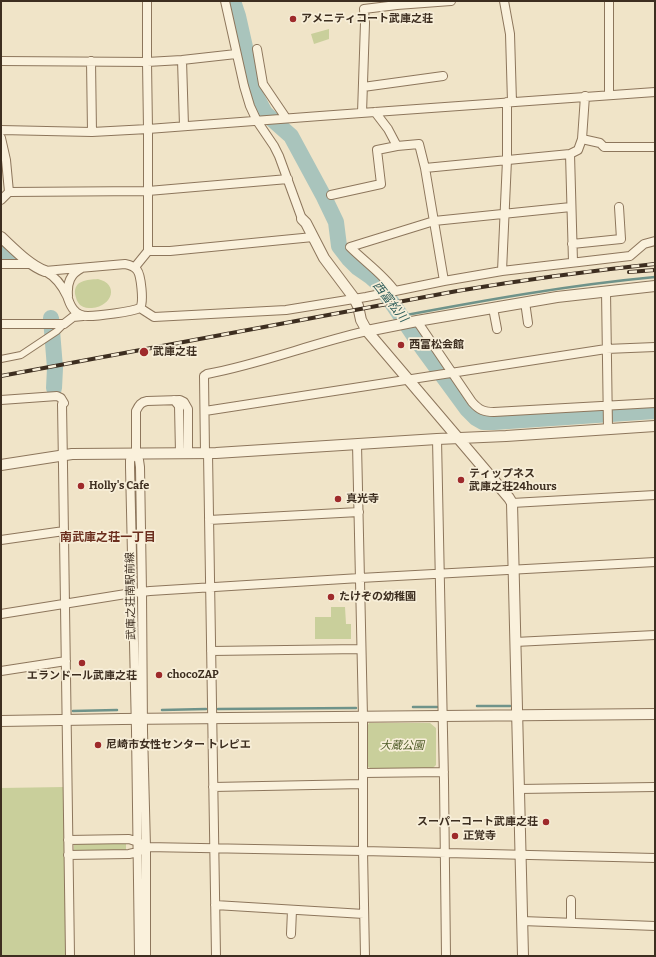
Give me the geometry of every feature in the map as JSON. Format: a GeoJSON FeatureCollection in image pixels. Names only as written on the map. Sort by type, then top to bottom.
{"type":"FeatureCollection","features":[{"type":"Feature","properties":{"kind":"street"},"geometry":{"type":"LineString","coordinates":[[135,267],[148,251],[147,1]]}},
{"type":"Feature","properties":{"kind":"street"},"geometry":{"type":"LineString","coordinates":[[225,1],[236,54],[250,106],[261,120],[276,150],[302,219],[306,223],[329,265],[354,298],[358,306],[361,320],[367,331],[512,503],[523,956]]}},
{"type":"Feature","properties":{"kind":"street"},"geometry":{"type":"LineString","coordinates":[[362,113],[365,23],[363,5],[451,1]]}},
{"type":"Feature","properties":{"kind":"street"},"geometry":{"type":"LineString","coordinates":[[502,271],[510,102],[510,34],[504,1]]}},
{"type":"Feature","properties":{"kind":"street"},"geometry":{"type":"LineString","coordinates":[[609,1],[609,94]]}},
{"type":"Feature","properties":{"kind":"street"},"geometry":{"type":"LineString","coordinates":[[256,49],[263,84],[282,119]]}},
{"type":"Feature","properties":{"kind":"street"},"geometry":{"type":"LineString","coordinates":[[1,61],[147,62],[236,54]]}},
{"type":"Feature","properties":{"kind":"street"},"geometry":{"type":"LineString","coordinates":[[182,60],[184,126]]}},
{"type":"Feature","properties":{"kind":"street"},"geometry":{"type":"LineString","coordinates":[[91,61],[92,132]]}},
{"type":"Feature","properties":{"kind":"street"},"geometry":{"type":"LineString","coordinates":[[363,87],[443,76]]}},
{"type":"Feature","properties":{"kind":"street"},"geometry":{"type":"LineString","coordinates":[[1,130],[92,132],[148,129],[609,94],[655,92]]}},
{"type":"Feature","properties":{"kind":"street"},"geometry":{"type":"LineString","coordinates":[[425,168],[570,154],[578,150],[582,139],[585,96]]}},
{"type":"Feature","properties":{"kind":"street"},"geometry":{"type":"LineString","coordinates":[[374,112],[388,129],[397,146]]}},
{"type":"Feature","properties":{"kind":"street"},"geometry":{"type":"LineString","coordinates":[[1,138],[6,160],[9,192]]}},
{"type":"Feature","properties":{"kind":"street"},"geometry":{"type":"LineString","coordinates":[[582,139],[600,143],[604,147],[655,147]]}},
{"type":"Feature","properties":{"kind":"street"},"geometry":{"type":"LineString","coordinates":[[331,195],[381,184],[377,150],[419,144],[425,168],[444,281]]}},
{"type":"Feature","properties":{"kind":"street"},"geometry":{"type":"LineString","coordinates":[[570,154],[573,262]]}},
{"type":"Feature","properties":{"kind":"street"},"geometry":{"type":"LineString","coordinates":[[1,200],[9,192],[148,191],[288,179]]}},
{"type":"Feature","properties":{"kind":"street"},"geometry":{"type":"LineString","coordinates":[[393,291],[391,286],[376,271],[350,248],[434,221],[571,207]]}},
{"type":"Feature","properties":{"kind":"street"},"geometry":{"type":"LineString","coordinates":[[572,244],[621,239],[619,207]]}},
{"type":"Feature","properties":{"kind":"street"},"geometry":{"type":"LineString","coordinates":[[1,237],[32,264],[40,269],[82,268],[125,264],[135,267],[138,270],[140,278],[142,302],[140,308]]}},
{"type":"Feature","properties":{"kind":"street"},"geometry":{"type":"LineString","coordinates":[[148,251],[313,237]]}},
{"type":"Feature","properties":{"kind":"street"},"geometry":{"type":"LineString","coordinates":[[1,359],[21,355],[49,337],[60,326],[73,317],[140,308],[154,317],[286,310],[502,271],[630,256],[644,244],[655,241]]}},
{"type":"Feature","properties":{"kind":"street"},"geometry":{"type":"LineString","coordinates":[[1,264],[32,264]]}},
{"type":"Feature","properties":{"kind":"street"},"geometry":{"type":"LineString","coordinates":[[69,301],[69,280],[74,272],[82,268]]}},
{"type":"Feature","properties":{"kind":"street"},"geometry":{"type":"LineString","coordinates":[[45,270],[57,279],[75,312],[88,316]]}},
{"type":"Feature","properties":{"kind":"street"},"geometry":{"type":"LineString","coordinates":[[216,956],[213,849],[209,520],[204,376],[207,374],[231,370],[322,342],[367,331],[557,297],[655,286]]}},
{"type":"Feature","properties":{"kind":"street"},"geometry":{"type":"LineString","coordinates":[[606,291],[607,425]]}},
{"type":"Feature","properties":{"kind":"street"},"geometry":{"type":"LineString","coordinates":[[525,302],[528,323]]}},
{"type":"Feature","properties":{"kind":"street"},"geometry":{"type":"LineString","coordinates":[[493,308],[497,329]]}},
{"type":"Feature","properties":{"kind":"street"},"geometry":{"type":"LineString","coordinates":[[414,322],[449,374],[472,402],[485,412],[607,408],[655,403]]}},
{"type":"Feature","properties":{"kind":"street"},"geometry":{"type":"LineString","coordinates":[[1,324],[48,324],[60,326]]}},
{"type":"Feature","properties":{"kind":"street"},"geometry":{"type":"LineString","coordinates":[[205,411],[606,349],[655,347]]}},
{"type":"Feature","properties":{"kind":"street"},"geometry":{"type":"LineString","coordinates":[[1,400],[57,396],[61,398],[64,403],[62,404],[70,956]]}},
{"type":"Feature","properties":{"kind":"street"},"geometry":{"type":"LineString","coordinates":[[136,454],[136,411],[138,406],[147,401],[174,400],[178,406],[184,453]]}},
{"type":"Feature","properties":{"kind":"street"},"geometry":{"type":"LineString","coordinates":[[1,465],[72,454],[206,453],[506,436],[607,425],[655,426]]}},
{"type":"Feature","properties":{"kind":"street"},"geometry":{"type":"LineString","coordinates":[[438,439],[446,956]]}},
{"type":"Feature","properties":{"kind":"street"},"geometry":{"type":"LineString","coordinates":[[357,444],[363,717],[365,956]]}},
{"type":"Feature","properties":{"kind":"street","name":"武庫之荘南駅前線"},"geometry":{"type":"LineString","coordinates":[[139,956],[139,719],[142,592],[140,460],[136,454],[130,460],[132,593],[139,719],[146,847],[146,956]]}},
{"type":"Feature","properties":{"kind":"street"},"geometry":{"type":"LineString","coordinates":[[512,503],[655,495]]}},
{"type":"Feature","properties":{"kind":"street"},"geometry":{"type":"LineString","coordinates":[[209,520],[358,512]]}},
{"type":"Feature","properties":{"kind":"street"},"geometry":{"type":"LineString","coordinates":[[1,540],[64,531]]}},
{"type":"Feature","properties":{"kind":"street"},"geometry":{"type":"LineString","coordinates":[[1,614],[142,592],[513,569],[655,562]]}},
{"type":"Feature","properties":{"kind":"street"},"geometry":{"type":"LineString","coordinates":[[515,642],[655,635]]}},
{"type":"Feature","properties":{"kind":"street"},"geometry":{"type":"LineString","coordinates":[[211,651],[361,649]]}},
{"type":"Feature","properties":{"kind":"street"},"geometry":{"type":"LineString","coordinates":[[1,671],[66,661]]}},
{"type":"Feature","properties":{"kind":"street"},"geometry":{"type":"LineString","coordinates":[[1,721],[655,714]]}},
{"type":"Feature","properties":{"kind":"street"},"geometry":{"type":"LineString","coordinates":[[363,773],[444,772]]}},
{"type":"Feature","properties":{"kind":"street"},"geometry":{"type":"LineString","coordinates":[[213,787],[363,784]]}},
{"type":"Feature","properties":{"kind":"street"},"geometry":{"type":"LineString","coordinates":[[519,789],[655,787]]}},
{"type":"Feature","properties":{"kind":"street"},"geometry":{"type":"LineString","coordinates":[[68,840],[129,839],[146,847],[655,858]]}},
{"type":"Feature","properties":{"kind":"street"},"geometry":{"type":"LineString","coordinates":[[68,855],[129,854],[138,852],[146,847]]}},
{"type":"Feature","properties":{"kind":"street"},"geometry":{"type":"LineString","coordinates":[[571,900],[571,923]]}},
{"type":"Feature","properties":{"kind":"street"},"geometry":{"type":"LineString","coordinates":[[215,905],[364,914]]}},
{"type":"Feature","properties":{"kind":"street"},"geometry":{"type":"LineString","coordinates":[[290,934],[292,910]]}},
{"type":"Feature","properties":{"kind":"street"},"geometry":{"type":"LineString","coordinates":[[522,921],[655,926]]}},
{"type":"Feature","properties":{"kind":"green space"},"geometry":{"type":"Polygon","coordinates":[[[329,29],[329,39],[314,44],[311,34],[329,29]]]}},
{"type":"Feature","properties":{"kind":"green space"},"geometry":{"type":"Polygon","coordinates":[[[98,279],[109,285],[111,295],[109,299],[99,306],[90,308],[86,308],[79,304],[75,294],[75,289],[79,283],[98,279]]]}},
{"type":"Feature","properties":{"kind":"green space"},"geometry":{"type":"Polygon","coordinates":[[[331,607],[345,607],[346,624],[351,624],[351,639],[315,639],[315,617],[331,617],[331,607]]]}},
{"type":"Feature","properties":{"kind":"green space","name":"大蔵公園"},"geometry":{"type":"Polygon","coordinates":[[[369,723],[430,723],[436,728],[436,765],[432,769],[373,770],[367,766],[367,727],[369,723]]]}},
{"type":"Feature","properties":{"kind":"green space"},"geometry":{"type":"Polygon","coordinates":[[[64,787],[67,956],[1,956],[1,788],[64,787]]]}},
{"type":"Feature","properties":{"kind":"green space"},"geometry":{"type":"Polygon","coordinates":[[[126,843],[126,850],[74,851],[74,844],[126,843]]]}},
{"type":"Feature","properties":{"kind":"waterway","name":"西富松川"},"geometry":{"type":"LineString","coordinates":[[232,1],[238,16],[256,96],[265,113],[291,136],[336,222],[339,246],[358,268],[380,285],[423,349],[467,409],[476,418],[483,422],[494,422],[655,411]]}},
{"type":"Feature","properties":{"kind":"waterway"},"geometry":{"type":"LineString","coordinates":[[1,249],[13,259]]}},
{"type":"Feature","properties":{"kind":"waterway"},"geometry":{"type":"LineString","coordinates":[[401,316],[465,304],[591,284],[655,277]]}},
{"type":"Feature","properties":{"kind":"waterway"},"geometry":{"type":"LineString","coordinates":[[51,318],[55,368],[54,388]]}},
{"type":"Feature","properties":{"kind":"waterway"},"geometry":{"type":"LineString","coordinates":[[477,706],[510,706]]}},
{"type":"Feature","properties":{"kind":"waterway"},"geometry":{"type":"LineString","coordinates":[[413,707],[437,707]]}},
{"type":"Feature","properties":{"kind":"waterway"},"geometry":{"type":"LineString","coordinates":[[218,709],[356,708]]}},
{"type":"Feature","properties":{"kind":"waterway"},"geometry":{"type":"LineString","coordinates":[[162,710],[206,709]]}},
{"type":"Feature","properties":{"kind":"waterway"},"geometry":{"type":"LineString","coordinates":[[73,711],[117,710]]}},
{"type":"Feature","properties":{"kind":"railway"},"geometry":{"type":"LineString","coordinates":[[1,376],[457,291],[556,276],[655,264]]}},
{"type":"Feature","properties":{"kind":"railway"},"geometry":{"type":"LineString","coordinates":[[629,272],[655,270]]}},
{"type":"Feature","properties":{"kind":"place","name":"アメニティコート武庫之荘"},"geometry":{"type":"Point","coordinates":[293,19]}},
{"type":"Feature","properties":{"kind":"place","name":"西富松会館"},"geometry":{"type":"Point","coordinates":[401,345]}},
{"type":"Feature","properties":{"kind":"place","name":"武庫之荘"},"geometry":{"type":"Point","coordinates":[144,352]}},
{"type":"Feature","properties":{"kind":"place","name":"ティップネス 武庫之荘24hours"},"geometry":{"type":"Point","coordinates":[461,480]}},
{"type":"Feature","properties":{"kind":"place","name":"Holly's Cafe"},"geometry":{"type":"Point","coordinates":[81,486]}},
{"type":"Feature","properties":{"kind":"place","name":"真光寺"},"geometry":{"type":"Point","coordinates":[338,499]}},
{"type":"Feature","properties":{"kind":"place","name":"たけぞの幼稚園"},"geometry":{"type":"Point","coordinates":[331,597]}},
{"type":"Feature","properties":{"kind":"place","name":"エランドール武庫之荘"},"geometry":{"type":"Point","coordinates":[82,663]}},
{"type":"Feature","properties":{"kind":"place","name":"chocoZAP"},"geometry":{"type":"Point","coordinates":[159,675]}},
{"type":"Feature","properties":{"kind":"place","name":"尼崎市女性センター トレピエ"},"geometry":{"type":"Point","coordinates":[98,745]}},
{"type":"Feature","properties":{"kind":"place","name":"スーパーコート武庫之荘"},"geometry":{"type":"Point","coordinates":[546,822]}},
{"type":"Feature","properties":{"kind":"place","name":"正覚寺"},"geometry":{"type":"Point","coordinates":[455,836]}},
{"type":"Feature","properties":{"kind":"district","name":"南武庫之荘一丁目"},"geometry":{"type":"Point","coordinates":[108,538]}}]}
